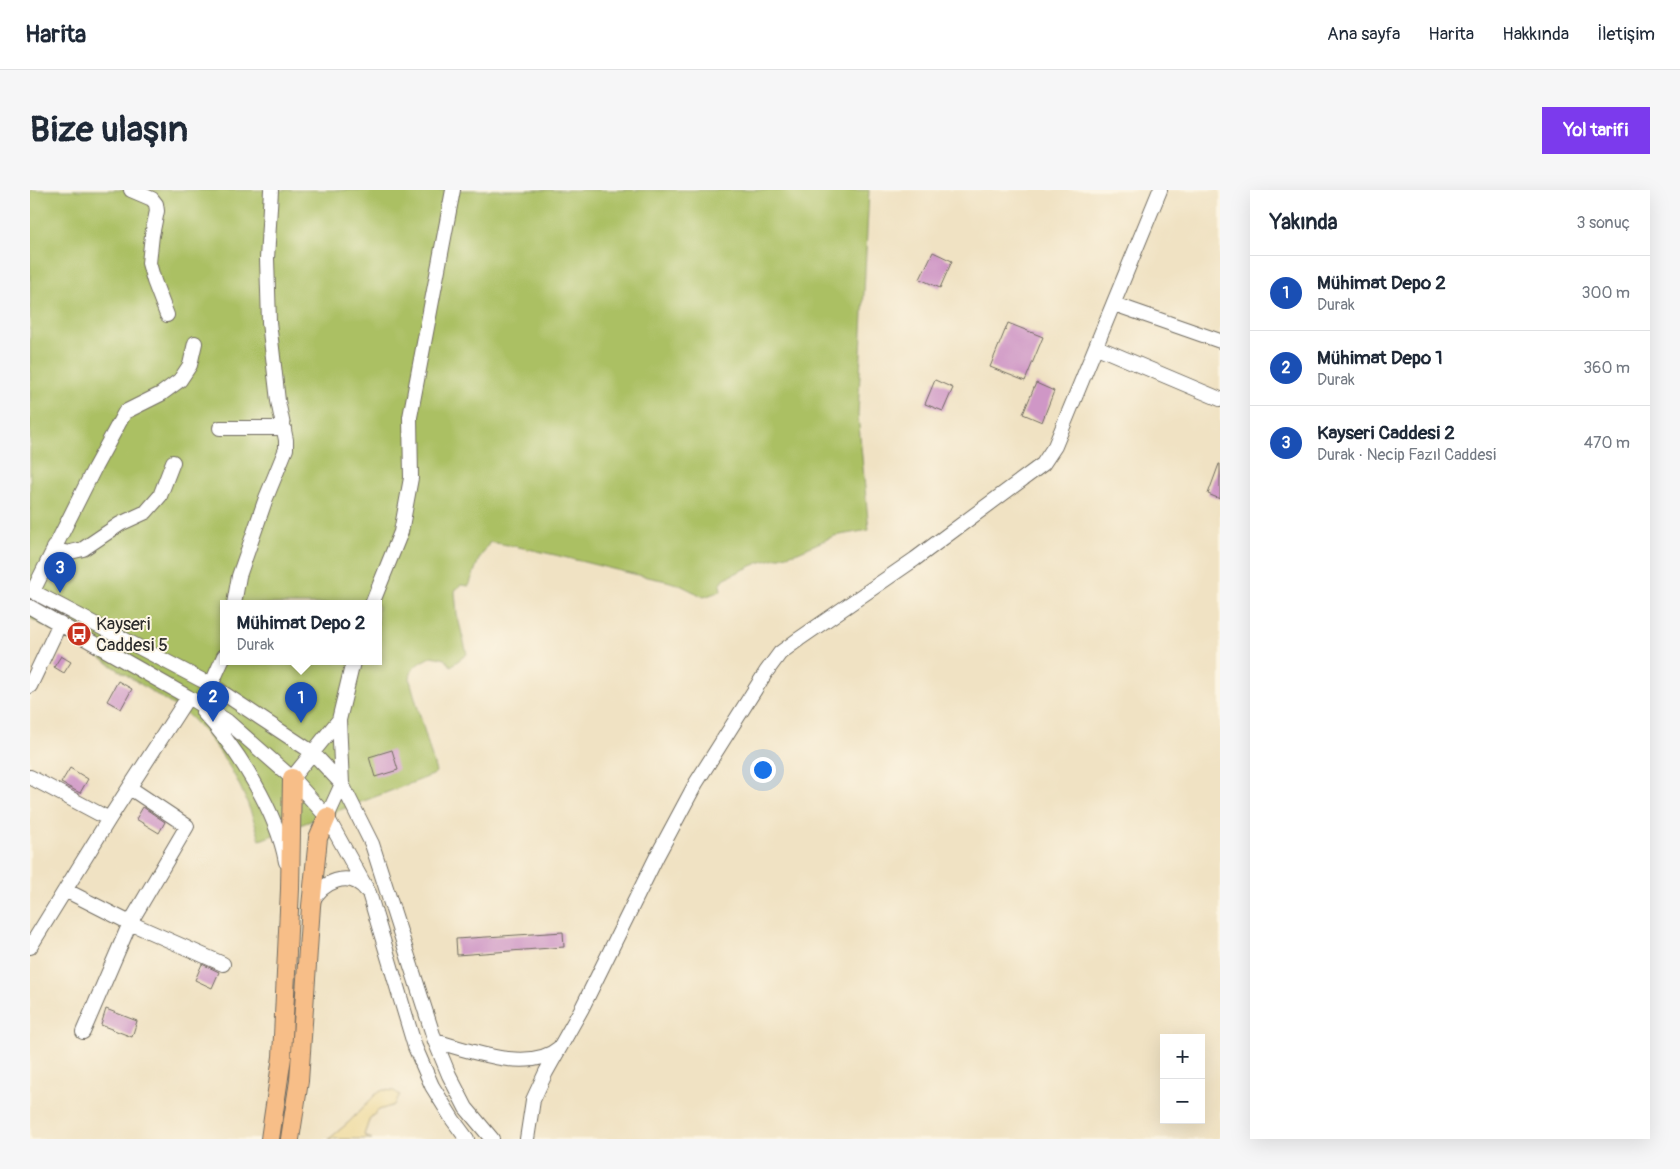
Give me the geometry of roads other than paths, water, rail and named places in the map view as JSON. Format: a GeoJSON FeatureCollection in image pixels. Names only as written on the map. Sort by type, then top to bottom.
{"type":"FeatureCollection","features":[{"type":"Feature","properties":{"kind":"main road"},"geometry":{"type":"LineString","coordinates":[[270,1139],[282,1057],[290,889],[292,778]]}},
{"type":"Feature","properties":{"kind":"main road"},"geometry":{"type":"LineString","coordinates":[[290,1139],[299,1082],[310,906],[318,838],[328,817]]}},
{"type":"Feature","properties":{"kind":"street"},"geometry":{"type":"LineString","coordinates":[[131,190],[152,199],[156,204],[157,210],[149,263],[168,316]]}},
{"type":"Feature","properties":{"kind":"street"},"geometry":{"type":"LineString","coordinates":[[235,600],[239,576],[266,498],[286,449],[278,401],[269,322],[268,259],[271,190]]}},
{"type":"Feature","properties":{"kind":"street"},"geometry":{"type":"LineString","coordinates":[[374,600],[401,532],[411,478],[410,417],[453,190]]}},
{"type":"Feature","properties":{"kind":"street"},"geometry":{"type":"LineString","coordinates":[[527,1139],[533,1100],[546,1072],[582,1008],[657,856],[696,783],[766,672],[780,653],[799,638],[915,559],[1043,464],[1055,446],[1160,190]]}},
{"type":"Feature","properties":{"kind":"street"},"geometry":{"type":"LineString","coordinates":[[1114,304],[1220,341]]}},
{"type":"Feature","properties":{"kind":"street"},"geometry":{"type":"LineString","coordinates":[[195,343],[190,365],[180,380],[161,394],[125,412],[31,591],[211,685],[312,752],[342,784],[372,844],[435,1041],[449,1075],[466,1108],[492,1139]]}},
{"type":"Feature","properties":{"kind":"street"},"geometry":{"type":"LineString","coordinates":[[1096,346],[1220,399]]}},
{"type":"Feature","properties":{"kind":"street"},"geometry":{"type":"LineString","coordinates":[[220,428],[284,428]]}},
{"type":"Feature","properties":{"kind":"street"},"geometry":{"type":"LineString","coordinates":[[54,548],[66,553],[83,550],[120,524],[146,512],[160,496],[174,462]]}},
{"type":"Feature","properties":{"kind":"street"},"geometry":{"type":"LineString","coordinates":[[30,607],[227,721],[292,778],[328,817],[369,893],[416,1047],[432,1086],[452,1120],[468,1139]]}},
{"type":"Feature","properties":{"kind":"street"},"geometry":{"type":"LineString","coordinates":[[30,686],[60,623]]}},
{"type":"Feature","properties":{"kind":"street"},"geometry":{"type":"LineString","coordinates":[[211,685],[220,665]]}},
{"type":"Feature","properties":{"kind":"street"},"geometry":{"type":"LineString","coordinates":[[328,817],[342,784],[339,720],[352,665]]}},
{"type":"Feature","properties":{"kind":"street"},"geometry":{"type":"LineString","coordinates":[[30,947],[109,819],[188,697]]}},
{"type":"Feature","properties":{"kind":"street"},"geometry":{"type":"LineString","coordinates":[[188,697],[213,722],[243,765],[266,803],[283,846],[290,889]]}},
{"type":"Feature","properties":{"kind":"street"},"geometry":{"type":"LineString","coordinates":[[292,778],[339,720]]}},
{"type":"Feature","properties":{"kind":"street"},"geometry":{"type":"LineString","coordinates":[[30,778],[109,819]]}},
{"type":"Feature","properties":{"kind":"street"},"geometry":{"type":"LineString","coordinates":[[83,1032],[130,923],[187,826],[130,788]]}},
{"type":"Feature","properties":{"kind":"street"},"geometry":{"type":"LineString","coordinates":[[310,906],[314,896],[322,888],[331,882],[341,879],[352,880],[362,885],[369,893]]}},
{"type":"Feature","properties":{"kind":"street"},"geometry":{"type":"LineString","coordinates":[[65,890],[130,923],[223,964]]}},
{"type":"Feature","properties":{"kind":"street"},"geometry":{"type":"LineString","coordinates":[[435,1041],[489,1055],[533,1060],[552,1054],[562,1045]]}},
{"type":"Feature","properties":{"kind":"place","name":"Kayseri Caddesi 2"},"geometry":{"type":"Point","coordinates":[60,593]}},
{"type":"Feature","properties":{"kind":"place","name":"Kayseri Caddesi 5"},"geometry":{"type":"Point","coordinates":[79,634]}},
{"type":"Feature","properties":{"kind":"place","name":"Mühimat Depo 1"},"geometry":{"type":"Point","coordinates":[213,722]}},
{"type":"Feature","properties":{"kind":"place","name":"Mühimat Depo 2"},"geometry":{"type":"Point","coordinates":[301,723]}}]}
